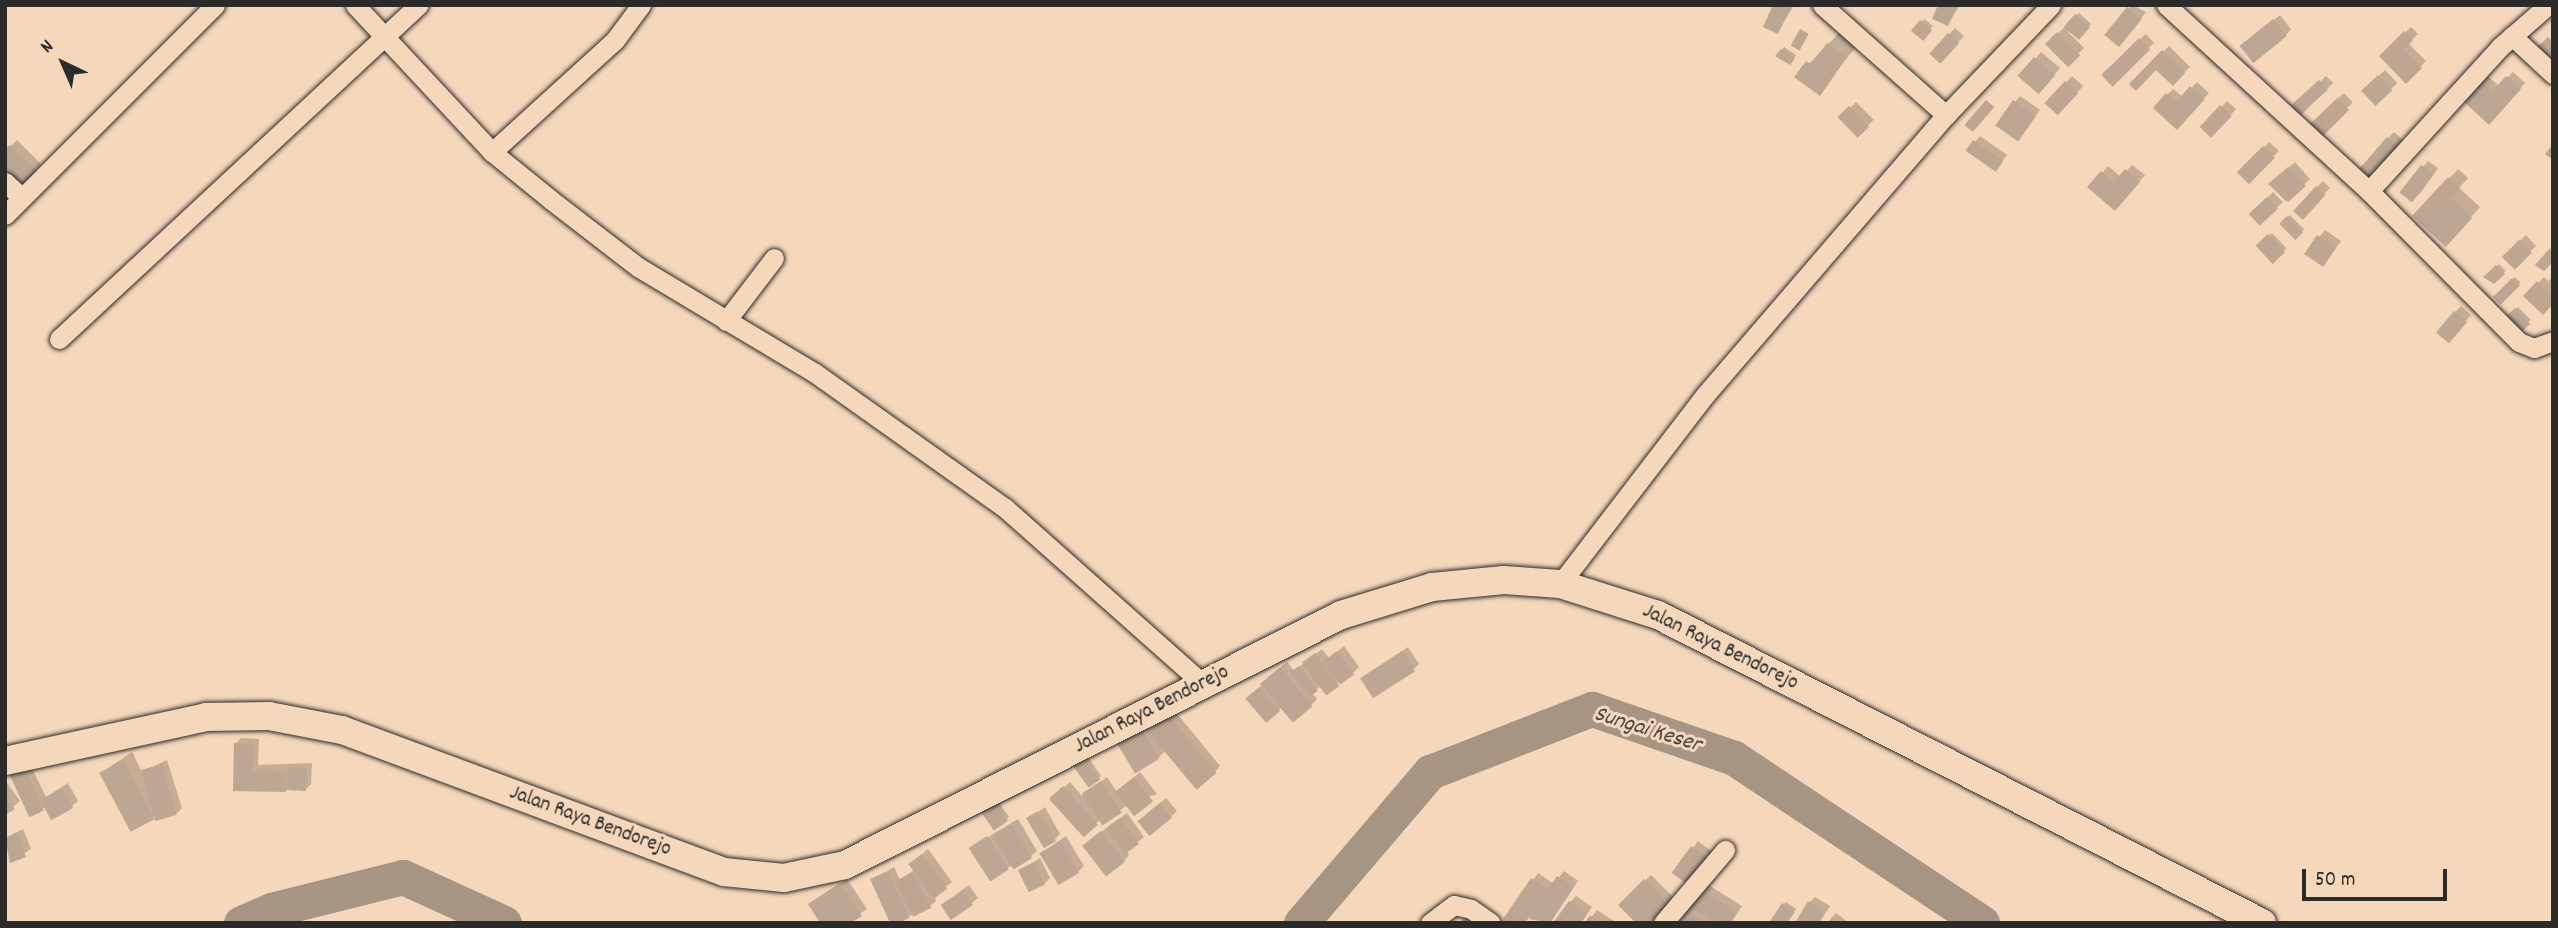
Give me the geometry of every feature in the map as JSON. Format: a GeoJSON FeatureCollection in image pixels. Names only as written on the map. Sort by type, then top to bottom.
{"type":"FeatureCollection","features":[{"type":"Feature","properties":{"kind":"main road","name":"Jalan Raya Bendorejo"},"geometry":{"type":"LineString","coordinates":[[5,761],[206,717],[270,716],[342,730],[724,872],[784,878],[845,865],[1341,615],[1432,587],[1504,580],[1560,583],[1658,615],[2262,923]]}},
{"type":"Feature","properties":{"kind":"street"},"geometry":{"type":"LineString","coordinates":[[5,215],[215,5]]}},
{"type":"Feature","properties":{"kind":"street"},"geometry":{"type":"LineString","coordinates":[[355,5],[492,152],[638,267],[814,373],[1005,508],[1203,684]]}},
{"type":"Feature","properties":{"kind":"street"},"geometry":{"type":"LineString","coordinates":[[59,339],[419,5]]}},
{"type":"Feature","properties":{"kind":"street"},"geometry":{"type":"LineString","coordinates":[[492,152],[615,40],[641,5]]}},
{"type":"Feature","properties":{"kind":"street"},"geometry":{"type":"LineString","coordinates":[[1822,5],[1946,115]]}},
{"type":"Feature","properties":{"kind":"street"},"geometry":{"type":"LineString","coordinates":[[1560,583],[1705,396],[1946,115],[2051,5]]}},
{"type":"Feature","properties":{"kind":"street"},"geometry":{"type":"LineString","coordinates":[[2166,5],[2369,191],[2519,342],[2534,348],[2553,341]]}},
{"type":"Feature","properties":{"kind":"street"},"geometry":{"type":"LineString","coordinates":[[2369,191],[2512,36],[2548,5]]}},
{"type":"Feature","properties":{"kind":"street"},"geometry":{"type":"LineString","coordinates":[[2512,36],[2553,74]]}},
{"type":"Feature","properties":{"kind":"street"},"geometry":{"type":"LineString","coordinates":[[5,182],[22,198]]}},
{"type":"Feature","properties":{"kind":"street"},"geometry":{"type":"LineString","coordinates":[[726,321],[775,258]]}},
{"type":"Feature","properties":{"kind":"street"},"geometry":{"type":"LineString","coordinates":[[1663,923],[1725,850]]}},
{"type":"Feature","properties":{"kind":"street"},"geometry":{"type":"LineString","coordinates":[[1430,923],[1454,905],[1471,909],[1491,923]]}},
{"type":"Feature","properties":{"kind":"building"},"geometry":{"type":"Polygon","coordinates":[[[1773,5],[1792,5],[1778,34],[1763,27],[1773,5]]]}},
{"type":"Feature","properties":{"kind":"building"},"geometry":{"type":"Polygon","coordinates":[[[1938,5],[1958,5],[1948,26],[1932,19],[1938,5]]]}},
{"type":"Feature","properties":{"kind":"building"},"geometry":{"type":"Polygon","coordinates":[[[2127,7],[2142,19],[2119,47],[2104,35],[2127,7]]]}},
{"type":"Feature","properties":{"kind":"building"},"geometry":{"type":"Polygon","coordinates":[[[2075,14],[2090,27],[2079,40],[2064,27],[2075,14]]]}},
{"type":"Feature","properties":{"kind":"building"},"geometry":{"type":"Polygon","coordinates":[[[2273,19],[2287,36],[2253,63],[2240,46],[2273,19]]]}},
{"type":"Feature","properties":{"kind":"building"},"geometry":{"type":"Polygon","coordinates":[[[1920,20],[1932,30],[1923,41],[1911,31],[1920,20]]]}},
{"type":"Feature","properties":{"kind":"building"},"geometry":{"type":"Polygon","coordinates":[[[1800,29],[1809,34],[1800,50],[1791,46],[1800,29]]]}},
{"type":"Feature","properties":{"kind":"building"},"geometry":{"type":"Polygon","coordinates":[[[2404,31],[2413,40],[2404,50],[2422,68],[2406,84],[2379,56],[2404,31]]]}},
{"type":"Feature","properties":{"kind":"building"},"geometry":{"type":"Polygon","coordinates":[[[2057,32],[2080,55],[2068,67],[2045,44],[2057,32]]]}},
{"type":"Feature","properties":{"kind":"building"},"geometry":{"type":"Polygon","coordinates":[[[1948,33],[1959,43],[1940,64],[1929,54],[1948,33]]]}},
{"type":"Feature","properties":{"kind":"building"},"geometry":{"type":"Polygon","coordinates":[[[2548,37],[2553,42],[2553,69],[2535,49],[2548,37]]]}},
{"type":"Feature","properties":{"kind":"building"},"geometry":{"type":"Polygon","coordinates":[[[2139,38],[2150,49],[2113,87],[2102,75],[2139,38]]]}},
{"type":"Feature","properties":{"kind":"building"},"geometry":{"type":"Polygon","coordinates":[[[1827,43],[1847,57],[1820,96],[1794,77],[1806,61],[1811,64],[1827,43]]]}},
{"type":"Feature","properties":{"kind":"building"},"geometry":{"type":"Polygon","coordinates":[[[1781,49],[1795,58],[1790,65],[1775,56],[1781,49]]]}},
{"type":"Feature","properties":{"kind":"building"},"geometry":{"type":"Polygon","coordinates":[[[2162,50],[2185,73],[2173,86],[2156,70],[2136,91],[2129,84],[2162,50]]]}},
{"type":"Feature","properties":{"kind":"building"},"geometry":{"type":"Polygon","coordinates":[[[2034,57],[2055,75],[2039,94],[2018,76],[2034,57]]]}},
{"type":"Feature","properties":{"kind":"building"},"geometry":{"type":"Polygon","coordinates":[[[2378,75],[2392,90],[2376,106],[2361,91],[2378,75]]]}},
{"type":"Feature","properties":{"kind":"building"},"geometry":{"type":"Polygon","coordinates":[[[2506,76],[2521,89],[2489,125],[2463,101],[2481,81],[2492,91],[2506,76]]]}},
{"type":"Feature","properties":{"kind":"building"},"geometry":{"type":"Polygon","coordinates":[[[2319,80],[2328,90],[2298,116],[2289,107],[2319,80]]]}},
{"type":"Feature","properties":{"kind":"building"},"geometry":{"type":"Polygon","coordinates":[[[2065,81],[2078,93],[2058,115],[2045,103],[2065,81]]]}},
{"type":"Feature","properties":{"kind":"building"},"geometry":{"type":"Polygon","coordinates":[[[2190,86],[2205,99],[2177,130],[2153,108],[2166,93],[2176,102],[2190,86]]]}},
{"type":"Feature","properties":{"kind":"building"},"geometry":{"type":"Polygon","coordinates":[[[2337,98],[2349,110],[2320,139],[2308,127],[2337,98]]]}},
{"type":"Feature","properties":{"kind":"building"},"geometry":{"type":"Polygon","coordinates":[[[1986,100],[1994,107],[1973,132],[1964,125],[1986,100]]]}},
{"type":"Feature","properties":{"kind":"building"},"geometry":{"type":"Polygon","coordinates":[[[2013,100],[2036,116],[2018,141],[1995,125],[2013,100]]]}},
{"type":"Feature","properties":{"kind":"building"},"geometry":{"type":"Polygon","coordinates":[[[2220,105],[2232,116],[2211,138],[2200,127],[2220,105]]]}},
{"type":"Feature","properties":{"kind":"building"},"geometry":{"type":"Polygon","coordinates":[[[1849,106],[1869,127],[1858,138],[1837,117],[1849,106]]]}},
{"type":"Feature","properties":{"kind":"building"},"geometry":{"type":"Polygon","coordinates":[[[2387,137],[2403,151],[2375,182],[2359,169],[2387,137]]]}},
{"type":"Feature","properties":{"kind":"building"},"geometry":{"type":"Polygon","coordinates":[[[1973,140],[2003,161],[1996,172],[1966,151],[1973,140]]]}},
{"type":"Feature","properties":{"kind":"building"},"geometry":{"type":"Polygon","coordinates":[[[2553,144],[2553,160],[2545,154],[2553,144]]]}},
{"type":"Feature","properties":{"kind":"building"},"geometry":{"type":"Polygon","coordinates":[[[10,145],[37,171],[22,187],[5,171],[5,149],[10,145]]]}},
{"type":"Feature","properties":{"kind":"building"},"geometry":{"type":"Polygon","coordinates":[[[2263,146],[2275,158],[2249,184],[2237,172],[2263,146]]]}},
{"type":"Feature","properties":{"kind":"building"},"geometry":{"type":"Polygon","coordinates":[[[2421,165],[2434,175],[2412,202],[2399,193],[2421,165]]]}},
{"type":"Feature","properties":{"kind":"building"},"geometry":{"type":"Polygon","coordinates":[[[2288,167],[2306,186],[2288,202],[2268,184],[2288,167]]]}},
{"type":"Feature","properties":{"kind":"building"},"geometry":{"type":"Polygon","coordinates":[[[2125,169],[2140,182],[2115,211],[2087,187],[2101,171],[2114,182],[2125,169]]]}},
{"type":"Feature","properties":{"kind":"building"},"geometry":{"type":"Polygon","coordinates":[[[2448,177],[2460,188],[2451,198],[2472,218],[2446,247],[2412,216],[2448,177]]]}},
{"type":"Feature","properties":{"kind":"building"},"geometry":{"type":"Polygon","coordinates":[[[2316,186],[2326,195],[2303,220],[2293,211],[2316,186]]]}},
{"type":"Feature","properties":{"kind":"building"},"geometry":{"type":"Polygon","coordinates":[[[2267,197],[2278,209],[2260,226],[2249,214],[2267,197]]]}},
{"type":"Feature","properties":{"kind":"building"},"geometry":{"type":"Polygon","coordinates":[[[2287,216],[2303,232],[2295,240],[2279,224],[2287,216]]]}},
{"type":"Feature","properties":{"kind":"building"},"geometry":{"type":"Polygon","coordinates":[[[2268,234],[2285,252],[2273,264],[2256,246],[2268,234]]]}},
{"type":"Feature","properties":{"kind":"building"},"geometry":{"type":"Polygon","coordinates":[[[2317,235],[2336,248],[2323,267],[2304,254],[2317,235]]]}},
{"type":"Feature","properties":{"kind":"building"},"geometry":{"type":"Polygon","coordinates":[[[2519,240],[2532,253],[2515,270],[2502,257],[2519,240]]]}},
{"type":"Feature","properties":{"kind":"building"},"geometry":{"type":"Polygon","coordinates":[[[2550,248],[2553,262],[2544,271],[2535,265],[2550,248]]]}},
{"type":"Feature","properties":{"kind":"building"},"geometry":{"type":"Polygon","coordinates":[[[2496,265],[2505,274],[2494,284],[2483,277],[2496,265]]]}},
{"type":"Feature","properties":{"kind":"building"},"geometry":{"type":"Polygon","coordinates":[[[2512,278],[2520,286],[2501,305],[2493,297],[2512,278]]]}},
{"type":"Feature","properties":{"kind":"building"},"geometry":{"type":"Polygon","coordinates":[[[2537,281],[2553,296],[2553,304],[2543,315],[2523,296],[2537,281]]]}},
{"type":"Feature","properties":{"kind":"building"},"geometry":{"type":"Polygon","coordinates":[[[2515,308],[2530,324],[2517,336],[2502,320],[2515,308]]]}},
{"type":"Feature","properties":{"kind":"building"},"geometry":{"type":"Polygon","coordinates":[[[2454,311],[2467,322],[2449,343],[2436,332],[2454,311]]]}},
{"type":"Feature","properties":{"kind":"building"},"geometry":{"type":"Polygon","coordinates":[[[1337,651],[1354,674],[1340,684],[1323,661],[1337,651]]]}},
{"type":"Feature","properties":{"kind":"building"},"geometry":{"type":"Polygon","coordinates":[[[1402,651],[1415,671],[1373,698],[1360,678],[1402,651]]]}},
{"type":"Feature","properties":{"kind":"building"},"geometry":{"type":"Polygon","coordinates":[[[1315,653],[1339,686],[1326,696],[1302,662],[1315,653]]]}},
{"type":"Feature","properties":{"kind":"building"},"geometry":{"type":"Polygon","coordinates":[[[1299,666],[1318,691],[1309,697],[1290,673],[1299,666]]]}},
{"type":"Feature","properties":{"kind":"building"},"geometry":{"type":"Polygon","coordinates":[[[1280,667],[1313,706],[1293,723],[1260,684],[1280,667]]]}},
{"type":"Feature","properties":{"kind":"building"},"geometry":{"type":"Polygon","coordinates":[[[1259,687],[1280,711],[1266,723],[1245,699],[1259,687]]]}},
{"type":"Feature","properties":{"kind":"building"},"geometry":{"type":"Polygon","coordinates":[[[1167,714],[1216,773],[1197,790],[1147,731],[1167,714]]]}},
{"type":"Feature","properties":{"kind":"building"},"geometry":{"type":"Polygon","coordinates":[[[1141,729],[1159,759],[1135,773],[1117,743],[1141,729]]]}},
{"type":"Feature","properties":{"kind":"building"},"geometry":{"type":"Polygon","coordinates":[[[234,743],[254,744],[253,771],[286,772],[286,792],[233,791],[234,743]]]}},
{"type":"Feature","properties":{"kind":"building"},"geometry":{"type":"Polygon","coordinates":[[[1083,756],[1100,779],[1089,788],[1072,764],[1083,756]]]}},
{"type":"Feature","properties":{"kind":"building"},"geometry":{"type":"Polygon","coordinates":[[[123,760],[154,819],[131,832],[99,773],[123,760]]]}},
{"type":"Feature","properties":{"kind":"building"},"geometry":{"type":"Polygon","coordinates":[[[162,764],[177,815],[155,821],[141,770],[162,764]]]}},
{"type":"Feature","properties":{"kind":"building"},"geometry":{"type":"Polygon","coordinates":[[[288,767],[307,768],[306,791],[287,790],[288,767]]]}},
{"type":"Feature","properties":{"kind":"building"},"geometry":{"type":"Polygon","coordinates":[[[24,768],[44,811],[29,817],[9,775],[24,768]]]}},
{"type":"Feature","properties":{"kind":"building"},"geometry":{"type":"Polygon","coordinates":[[[1134,777],[1153,801],[1134,816],[1115,792],[1134,777]]]}},
{"type":"Feature","properties":{"kind":"building"},"geometry":{"type":"Polygon","coordinates":[[[1101,781],[1122,813],[1102,825],[1082,794],[1101,781]]]}},
{"type":"Feature","properties":{"kind":"building"},"geometry":{"type":"Polygon","coordinates":[[[1063,786],[1098,825],[1084,837],[1049,799],[1063,786]]]}},
{"type":"Feature","properties":{"kind":"building"},"geometry":{"type":"Polygon","coordinates":[[[62,788],[73,808],[51,820],[40,800],[62,788]]]}},
{"type":"Feature","properties":{"kind":"building"},"geometry":{"type":"Polygon","coordinates":[[[5,794],[15,809],[5,815],[5,794]]]}},
{"type":"Feature","properties":{"kind":"building"},"geometry":{"type":"Polygon","coordinates":[[[995,802],[1008,821],[994,831],[981,812],[995,802]]]}},
{"type":"Feature","properties":{"kind":"building"},"geometry":{"type":"Polygon","coordinates":[[[1160,803],[1172,818],[1149,836],[1137,821],[1160,803]]]}},
{"type":"Feature","properties":{"kind":"building"},"geometry":{"type":"Polygon","coordinates":[[[1038,811],[1056,841],[1044,848],[1026,818],[1038,811]]]}},
{"type":"Feature","properties":{"kind":"building"},"geometry":{"type":"Polygon","coordinates":[[[1120,818],[1139,844],[1125,854],[1106,828],[1120,818]]]}},
{"type":"Feature","properties":{"kind":"building"},"geometry":{"type":"Polygon","coordinates":[[[1011,824],[1032,858],[1014,870],[992,836],[1011,824]]]}},
{"type":"Feature","properties":{"kind":"building"},"geometry":{"type":"Polygon","coordinates":[[[1101,831],[1125,862],[1106,877],[1082,846],[1101,831]]]}},
{"type":"Feature","properties":{"kind":"building"},"geometry":{"type":"Polygon","coordinates":[[[17,833],[26,857],[10,863],[5,838],[17,833]]]}},
{"type":"Feature","properties":{"kind":"building"},"geometry":{"type":"Polygon","coordinates":[[[987,836],[1009,870],[990,882],[969,848],[987,836]]]}},
{"type":"Feature","properties":{"kind":"building"},"geometry":{"type":"Polygon","coordinates":[[[1060,841],[1079,873],[1058,885],[1039,853],[1060,841]]]}},
{"type":"Feature","properties":{"kind":"building"},"geometry":{"type":"Polygon","coordinates":[[[1691,846],[1710,860],[1691,887],[1672,873],[1691,846]]]}},
{"type":"Feature","properties":{"kind":"building"},"geometry":{"type":"Polygon","coordinates":[[[922,854],[947,889],[934,899],[908,864],[922,854]]]}},
{"type":"Feature","properties":{"kind":"building"},"geometry":{"type":"Polygon","coordinates":[[[1034,862],[1045,884],[1029,892],[1018,870],[1034,862]]]}},
{"type":"Feature","properties":{"kind":"building"},"geometry":{"type":"Polygon","coordinates":[[[888,871],[909,918],[900,923],[890,923],[870,879],[888,871]]]}},
{"type":"Feature","properties":{"kind":"building"},"geometry":{"type":"Polygon","coordinates":[[[913,872],[931,908],[913,917],[895,881],[913,872]]]}},
{"type":"Feature","properties":{"kind":"building"},"geometry":{"type":"Polygon","coordinates":[[[1557,876],[1574,887],[1550,923],[1529,919],[1537,904],[1525,923],[1501,922],[1531,878],[1548,889],[1557,876]]]}},
{"type":"Feature","properties":{"kind":"building"},"geometry":{"type":"Polygon","coordinates":[[[1644,879],[1672,908],[1657,923],[1636,923],[1618,905],[1644,879]]]}},
{"type":"Feature","properties":{"kind":"building"},"geometry":{"type":"Polygon","coordinates":[[[840,883],[862,916],[851,923],[820,923],[808,904],[840,883]]]}},
{"type":"Feature","properties":{"kind":"building"},"geometry":{"type":"Polygon","coordinates":[[[1700,889],[1737,912],[1731,923],[1717,923],[1689,906],[1700,889]]]}},
{"type":"Feature","properties":{"kind":"building"},"geometry":{"type":"Polygon","coordinates":[[[963,890],[973,905],[951,920],[941,905],[963,890]]]}},
{"type":"Feature","properties":{"kind":"building"},"geometry":{"type":"Polygon","coordinates":[[[1569,901],[1587,914],[1581,923],[1553,923],[1569,901]]]}},
{"type":"Feature","properties":{"kind":"building"},"geometry":{"type":"Polygon","coordinates":[[[1808,901],[1825,912],[1819,923],[1795,923],[1808,901]]]}},
{"type":"Feature","properties":{"kind":"building"},"geometry":{"type":"Polygon","coordinates":[[[1782,903],[1795,912],[1787,923],[1769,923],[1782,903]]]}},
{"type":"Feature","properties":{"kind":"building"},"geometry":{"type":"Polygon","coordinates":[[[1684,910],[1705,923],[1676,923],[1684,910]]]}},
{"type":"Feature","properties":{"kind":"building"},"geometry":{"type":"Polygon","coordinates":[[[1590,915],[1602,923],[1585,923],[1590,915]]]}},
{"type":"Feature","properties":{"kind":"waterway","name":"Sungai Keser"},"geometry":{"type":"LineString","coordinates":[[1301,923],[1430,772],[1592,709],[1734,758],[1982,923]]}},
{"type":"Feature","properties":{"kind":"waterway","name":"Sungai Keser"},"geometry":{"type":"LineString","coordinates":[[241,923],[271,910],[403,877],[504,923]]}}]}
